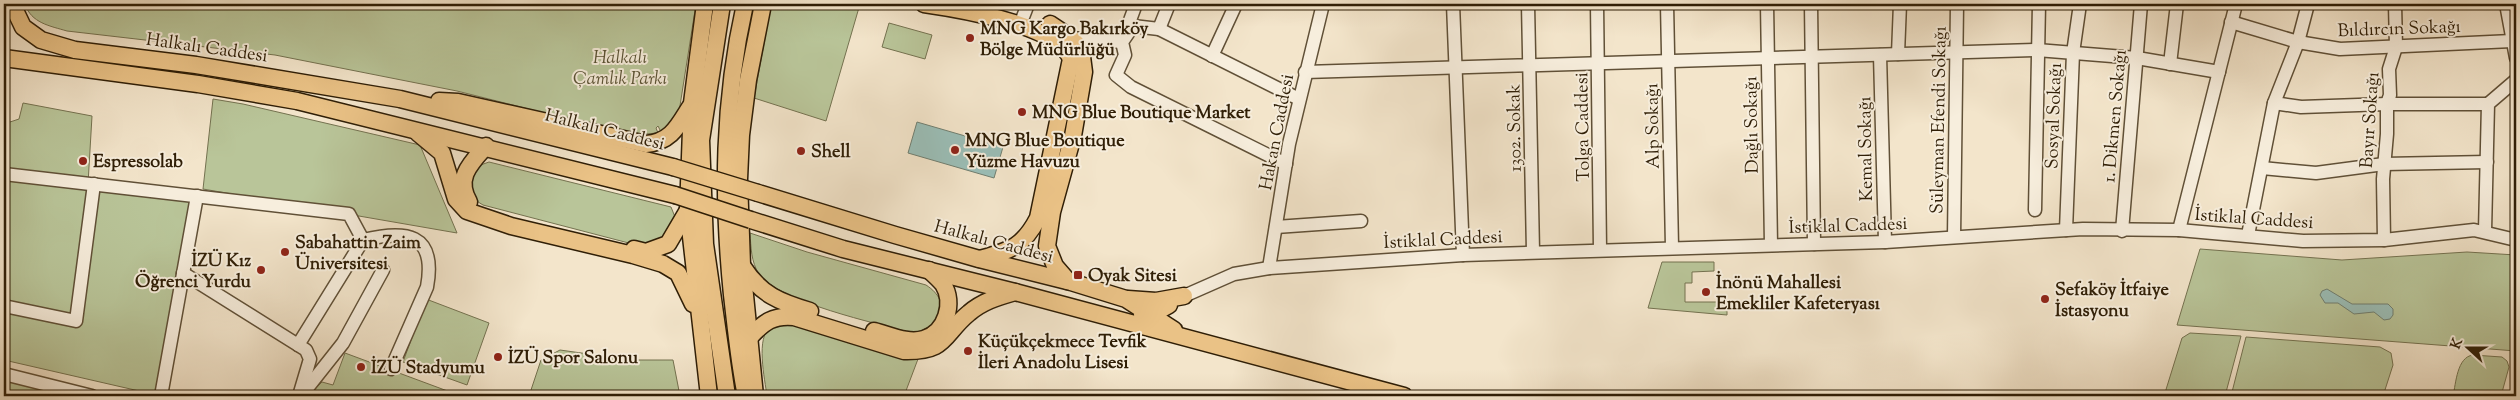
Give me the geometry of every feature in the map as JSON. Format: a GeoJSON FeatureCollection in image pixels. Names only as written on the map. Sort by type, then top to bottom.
{"type":"FeatureCollection","features":[{"type":"Feature","properties":{"kind":"main road","name":"Halkalı Caddesi"},"geometry":{"type":"LineString","coordinates":[[12,4],[23,27],[40,40],[75,50],[196,65],[400,99],[673,167],[979,259],[1068,281],[1126,299],[1186,339]]}},
{"type":"Feature","properties":{"kind":"main road"},"geometry":{"type":"LineString","coordinates":[[705,4],[692,102],[688,210],[709,396]]}},
{"type":"Feature","properties":{"kind":"main road"},"geometry":{"type":"LineString","coordinates":[[722,4],[701,140],[704,244],[727,396]]}},
{"type":"Feature","properties":{"kind":"main road"},"geometry":{"type":"LineString","coordinates":[[745,4],[734,54],[726,134],[725,173],[726,237],[739,363],[746,396]]}},
{"type":"Feature","properties":{"kind":"main road"},"geometry":{"type":"LineString","coordinates":[[755,396],[742,265],[739,179],[741,135],[748,80],[763,4]]}},
{"type":"Feature","properties":{"kind":"main road"},"geometry":{"type":"LineString","coordinates":[[924,4],[1034,28],[1068,50],[1071,59],[1038,218],[1029,235],[1016,248],[979,259]]}},
{"type":"Feature","properties":{"kind":"main road"},"geometry":{"type":"LineString","coordinates":[[972,4],[1026,11],[1051,24],[1071,38],[1081,49],[1084,72],[1073,136],[1052,212],[1048,246],[1055,266],[1068,281]]}},
{"type":"Feature","properties":{"kind":"main road","name":"Halkalı Caddesi"},"geometry":{"type":"LineString","coordinates":[[4,58],[198,84],[297,101],[486,146],[675,195],[843,250],[1014,292],[1404,396]]}},
{"type":"Feature","properties":{"kind":"main road"},"geometry":{"type":"LineString","coordinates":[[400,99],[458,102],[646,144],[668,138],[674,134],[692,102]]}},
{"type":"Feature","properties":{"kind":"main road"},"geometry":{"type":"LineString","coordinates":[[413,129],[442,154],[456,199],[466,212],[511,226],[633,254],[663,264],[678,273],[699,317]]}},
{"type":"Feature","properties":{"kind":"main road"},"geometry":{"type":"LineString","coordinates":[[486,146],[467,167],[464,193],[470,203],[476,207],[500,216],[646,252],[668,244],[688,210]]}},
{"type":"Feature","properties":{"kind":"main road"},"geometry":{"type":"LineString","coordinates":[[742,265],[754,285],[775,298],[796,307],[907,340],[924,339],[940,330],[947,317],[948,300],[943,284],[929,270]]}},
{"type":"Feature","properties":{"kind":"main road"},"geometry":{"type":"LineString","coordinates":[[750,337],[764,323],[771,319],[779,316],[794,316],[904,351],[919,352],[934,348],[944,341],[968,313],[987,300],[1014,292]]}},
{"type":"Feature","properties":{"kind":"main road"},"geometry":{"type":"LineString","coordinates":[[1126,299],[1156,301],[1184,296]]}},
{"type":"Feature","properties":{"kind":"main road"},"geometry":{"type":"LineString","coordinates":[[1105,316],[1151,315],[1184,296]]}},
{"type":"Feature","properties":{"kind":"main road"},"geometry":{"type":"LineString","coordinates":[[1169,306],[1166,318],[1172,329]]}},
{"type":"Feature","properties":{"kind":"street"},"geometry":{"type":"LineString","coordinates":[[1136,4],[1122,42],[1125,55],[1116,76],[1131,87],[1286,164]]}},
{"type":"Feature","properties":{"kind":"street"},"geometry":{"type":"LineString","coordinates":[[1159,29],[1169,4]]}},
{"type":"Feature","properties":{"kind":"street"},"geometry":{"type":"LineString","coordinates":[[1212,56],[1236,4]]}},
{"type":"Feature","properties":{"kind":"street","name":"Hakan Caddesi"},"geometry":{"type":"LineString","coordinates":[[1269,268],[1299,99],[1323,4]]}},
{"type":"Feature","properties":{"kind":"street"},"geometry":{"type":"LineString","coordinates":[[1453,4],[1462,255]]}},
{"type":"Feature","properties":{"kind":"street","name":"1302. Sokak"},"geometry":{"type":"LineString","coordinates":[[1528,4],[1531,65],[1533,252]]}},
{"type":"Feature","properties":{"kind":"street","name":"Tolga Caddesi"},"geometry":{"type":"LineString","coordinates":[[1597,4],[1600,249]]}},
{"type":"Feature","properties":{"kind":"street","name":"Alp Sokağı"},"geometry":{"type":"LineString","coordinates":[[1667,4],[1672,247]]}},
{"type":"Feature","properties":{"kind":"street","name":"Dağlı Sokağı"},"geometry":{"type":"LineString","coordinates":[[1767,4],[1771,245]]}},
{"type":"Feature","properties":{"kind":"street"},"geometry":{"type":"LineString","coordinates":[[1811,4],[1814,244]]}},
{"type":"Feature","properties":{"kind":"street"},"geometry":{"type":"LineString","coordinates":[[1898,54],[1900,4]]}},
{"type":"Feature","properties":{"kind":"street","name":"Süleyman Efendi Sokağı"},"geometry":{"type":"LineString","coordinates":[[1954,236],[1957,4]]}},
{"type":"Feature","properties":{"kind":"street"},"geometry":{"type":"LineString","coordinates":[[2035,210],[2039,4]]}},
{"type":"Feature","properties":{"kind":"street","name":"Sosyal Sokağı"},"geometry":{"type":"LineString","coordinates":[[2066,230],[2073,53],[2080,4]]}},
{"type":"Feature","properties":{"kind":"street","name":"1. Dikmen Sokağı"},"geometry":{"type":"LineString","coordinates":[[2122,231],[2141,4]]}},
{"type":"Feature","properties":{"kind":"street"},"geometry":{"type":"LineString","coordinates":[[2170,64],[2177,4]]}},
{"type":"Feature","properties":{"kind":"street"},"geometry":{"type":"LineString","coordinates":[[2179,230],[2236,4]]}},
{"type":"Feature","properties":{"kind":"street"},"geometry":{"type":"LineString","coordinates":[[2248,235],[2274,103],[2298,42],[2308,4]]}},
{"type":"Feature","properties":{"kind":"street","name":"Bayır Sokağı"},"geometry":{"type":"LineString","coordinates":[[2384,240],[2384,164],[2387,104],[2390,95],[2389,69],[2396,47],[2395,4]]}},
{"type":"Feature","properties":{"kind":"street"},"geometry":{"type":"LineString","coordinates":[[2506,4],[2516,58]]}},
{"type":"Feature","properties":{"kind":"street","name":"Bıldırcın Sokağı"},"geometry":{"type":"LineString","coordinates":[[2231,22],[2298,42],[2340,49],[2512,41]]}},
{"type":"Feature","properties":{"kind":"street"},"geometry":{"type":"LineString","coordinates":[[1122,42],[1132,26],[1159,29],[1299,99]]}},
{"type":"Feature","properties":{"kind":"street"},"geometry":{"type":"LineString","coordinates":[[1071,38],[1122,42]]}},
{"type":"Feature","properties":{"kind":"street"},"geometry":{"type":"LineString","coordinates":[[1305,72],[2037,50],[2137,58],[2218,72]]}},
{"type":"Feature","properties":{"kind":"street","name":"Kemal Sokağı"},"geometry":{"type":"LineString","coordinates":[[1880,55],[1885,242]]}},
{"type":"Feature","properties":{"kind":"street"},"geometry":{"type":"LineString","coordinates":[[2274,103],[2302,107],[2387,104],[2488,104],[2516,80]]}},
{"type":"Feature","properties":{"kind":"street"},"geometry":{"type":"LineString","coordinates":[[2485,231],[2488,104]]}},
{"type":"Feature","properties":{"kind":"street"},"geometry":{"type":"LineString","coordinates":[[2262,168],[2316,173],[2384,164],[2487,162]]}},
{"type":"Feature","properties":{"kind":"street"},"geometry":{"type":"LineString","coordinates":[[4,174],[349,214],[363,240]]}},
{"type":"Feature","properties":{"kind":"street"},"geometry":{"type":"LineString","coordinates":[[4,306],[76,322],[94,184]]}},
{"type":"Feature","properties":{"kind":"street"},"geometry":{"type":"LineString","coordinates":[[161,396],[197,196]]}},
{"type":"Feature","properties":{"kind":"street"},"geometry":{"type":"LineString","coordinates":[[1276,227],[1361,221]]}},
{"type":"Feature","properties":{"kind":"street","name":"İstiklal Caddesi"},"geometry":{"type":"LineString","coordinates":[[1184,296],[1234,274],[1269,268],[1462,255],[1600,249],[1885,242],[2066,230],[2179,230],[2303,241],[2384,240],[2485,231],[2516,240]]}},
{"type":"Feature","properties":{"kind":"street"},"geometry":{"type":"LineString","coordinates":[[298,345],[363,240],[385,235],[405,234],[414,238],[427,254],[429,276],[427,287],[391,369]]}},
{"type":"Feature","properties":{"kind":"street"},"geometry":{"type":"LineString","coordinates":[[300,396],[343,343],[383,270]]}},
{"type":"Feature","properties":{"kind":"street"},"geometry":{"type":"LineString","coordinates":[[183,273],[306,350],[310,358],[300,396]]}},
{"type":"Feature","properties":{"kind":"street"},"geometry":{"type":"LineString","coordinates":[[4,374],[92,396]]}},
{"type":"Feature","properties":{"kind":"green space","name":"Halkalı Çamlık Parkı"},"geometry":{"type":"Polygon","coordinates":[[[25,4],[696,4],[679,112],[673,124],[661,132],[658,126],[656,128],[658,133],[632,135],[457,91],[275,55],[67,31],[36,20],[25,4]]]}},
{"type":"Feature","properties":{"kind":"green space"},"geometry":{"type":"Polygon","coordinates":[[[860,4],[826,121],[754,98],[771,5],[860,4]]]}},
{"type":"Feature","properties":{"kind":"green space"},"geometry":{"type":"Polygon","coordinates":[[[889,23],[932,35],[925,59],[882,47],[889,23]]]}},
{"type":"Feature","properties":{"kind":"green space"},"geometry":{"type":"Polygon","coordinates":[[[213,99],[243,104],[420,145],[457,233],[203,189],[213,99]]]}},
{"type":"Feature","properties":{"kind":"green space"},"geometry":{"type":"Polygon","coordinates":[[[23,103],[92,116],[88,184],[197,196],[161,396],[4,360],[4,124],[19,119],[23,103]]]}},
{"type":"Feature","properties":{"kind":"green space"},"geometry":{"type":"Polygon","coordinates":[[[489,162],[671,207],[675,217],[669,234],[644,247],[483,205],[475,200],[469,180],[475,167],[489,162]]]}},
{"type":"Feature","properties":{"kind":"green space"},"geometry":{"type":"Polygon","coordinates":[[[750,233],[807,252],[926,285],[940,299],[940,314],[930,326],[912,333],[854,318],[808,303],[770,284],[759,274],[753,259],[750,233]]]}},
{"type":"Feature","properties":{"kind":"green space"},"geometry":{"type":"Polygon","coordinates":[[[2200,249],[2342,260],[2467,252],[2516,255],[2516,351],[2177,325],[2200,249]]]}},
{"type":"Feature","properties":{"kind":"green space"},"geometry":{"type":"Polygon","coordinates":[[[1662,262],[1714,262],[1714,271],[1692,272],[1692,283],[1685,283],[1685,302],[1727,302],[1727,315],[1648,308],[1662,262]]]}},
{"type":"Feature","properties":{"kind":"green space"},"geometry":{"type":"Polygon","coordinates":[[[426,299],[489,323],[467,385],[403,362],[426,299]]]}},
{"type":"Feature","properties":{"kind":"green space"},"geometry":{"type":"Polygon","coordinates":[[[791,322],[918,359],[904,396],[767,396],[762,359],[763,339],[771,327],[791,322]]]}},
{"type":"Feature","properties":{"kind":"green space"},"geometry":{"type":"Polygon","coordinates":[[[2190,333],[2241,336],[2225,396],[2164,396],[2182,338],[2190,333]]]}},
{"type":"Feature","properties":{"kind":"green space"},"geometry":{"type":"Polygon","coordinates":[[[2246,337],[2380,347],[2391,353],[2393,365],[2383,396],[2231,396],[2246,337]]]}},
{"type":"Feature","properties":{"kind":"green space"},"geometry":{"type":"Polygon","coordinates":[[[560,350],[631,360],[673,360],[680,396],[529,396],[541,360],[560,350]]]}},
{"type":"Feature","properties":{"kind":"green space","name":"İZÜ Stadyumu"},"geometry":{"type":"Polygon","coordinates":[[[345,353],[461,396],[307,396],[322,382],[333,385],[345,353]]]}},
{"type":"Feature","properties":{"kind":"green space"},"geometry":{"type":"Polygon","coordinates":[[[2473,355],[2502,357],[2507,361],[2509,367],[2501,396],[2453,396],[2460,365],[2464,360],[2473,355]]]}},
{"type":"Feature","properties":{"kind":"green space"},"geometry":{"type":"Polygon","coordinates":[[[4,374],[92,396],[4,396],[4,374]]]}},
{"type":"Feature","properties":{"kind":"water","name":"MNG Blue Boutique Yüzme Havuzu"},"geometry":{"type":"Polygon","coordinates":[[[917,122],[1003,147],[994,178],[908,153],[917,122]]]}},
{"type":"Feature","properties":{"kind":"water"},"geometry":{"type":"Polygon","coordinates":[[[2327,289],[2352,304],[2388,304],[2393,309],[2393,315],[2390,319],[2384,320],[2374,312],[2354,314],[2338,303],[2325,303],[2320,295],[2322,291],[2327,289]]]}},
{"type":"Feature","properties":{"kind":"place","name":"MNG Kargo Bakırköy Bölge Müdürlüğü"},"geometry":{"type":"Point","coordinates":[970,38]}},
{"type":"Feature","properties":{"kind":"place","name":"MNG Blue Boutique Market"},"geometry":{"type":"Point","coordinates":[1022,112]}},
{"type":"Feature","properties":{"kind":"place","name":"MNG Blue Boutique Yüzme Havuzu"},"geometry":{"type":"Point","coordinates":[955,150]}},
{"type":"Feature","properties":{"kind":"place","name":"Shell"},"geometry":{"type":"Point","coordinates":[801,151]}},
{"type":"Feature","properties":{"kind":"place","name":"Espressolab"},"geometry":{"type":"Point","coordinates":[83,161]}},
{"type":"Feature","properties":{"kind":"place","name":"Sabahattin Zaim Üniversitesi"},"geometry":{"type":"Point","coordinates":[285,252]}},
{"type":"Feature","properties":{"kind":"place","name":"İZÜ Kız Öğrenci Yurdu"},"geometry":{"type":"Point","coordinates":[261,270]}},
{"type":"Feature","properties":{"kind":"place","name":"Oyak Sitesi"},"geometry":{"type":"Point","coordinates":[1078,275]}},
{"type":"Feature","properties":{"kind":"place","name":"İnönü Mahallesi Emekliler Kafeteryası"},"geometry":{"type":"Point","coordinates":[1706,292]}},
{"type":"Feature","properties":{"kind":"place","name":"Sefaköy İtfaiye İstasyonu"},"geometry":{"type":"Point","coordinates":[2045,299]}},
{"type":"Feature","properties":{"kind":"place","name":"Küçükçekmece Tevfik İleri Anadolu Lisesi"},"geometry":{"type":"Point","coordinates":[968,351]}},
{"type":"Feature","properties":{"kind":"place","name":"İZÜ Spor Salonu"},"geometry":{"type":"Point","coordinates":[498,357]}},
{"type":"Feature","properties":{"kind":"place","name":"İZÜ Stadyumu"},"geometry":{"type":"Point","coordinates":[361,367]}}]}
